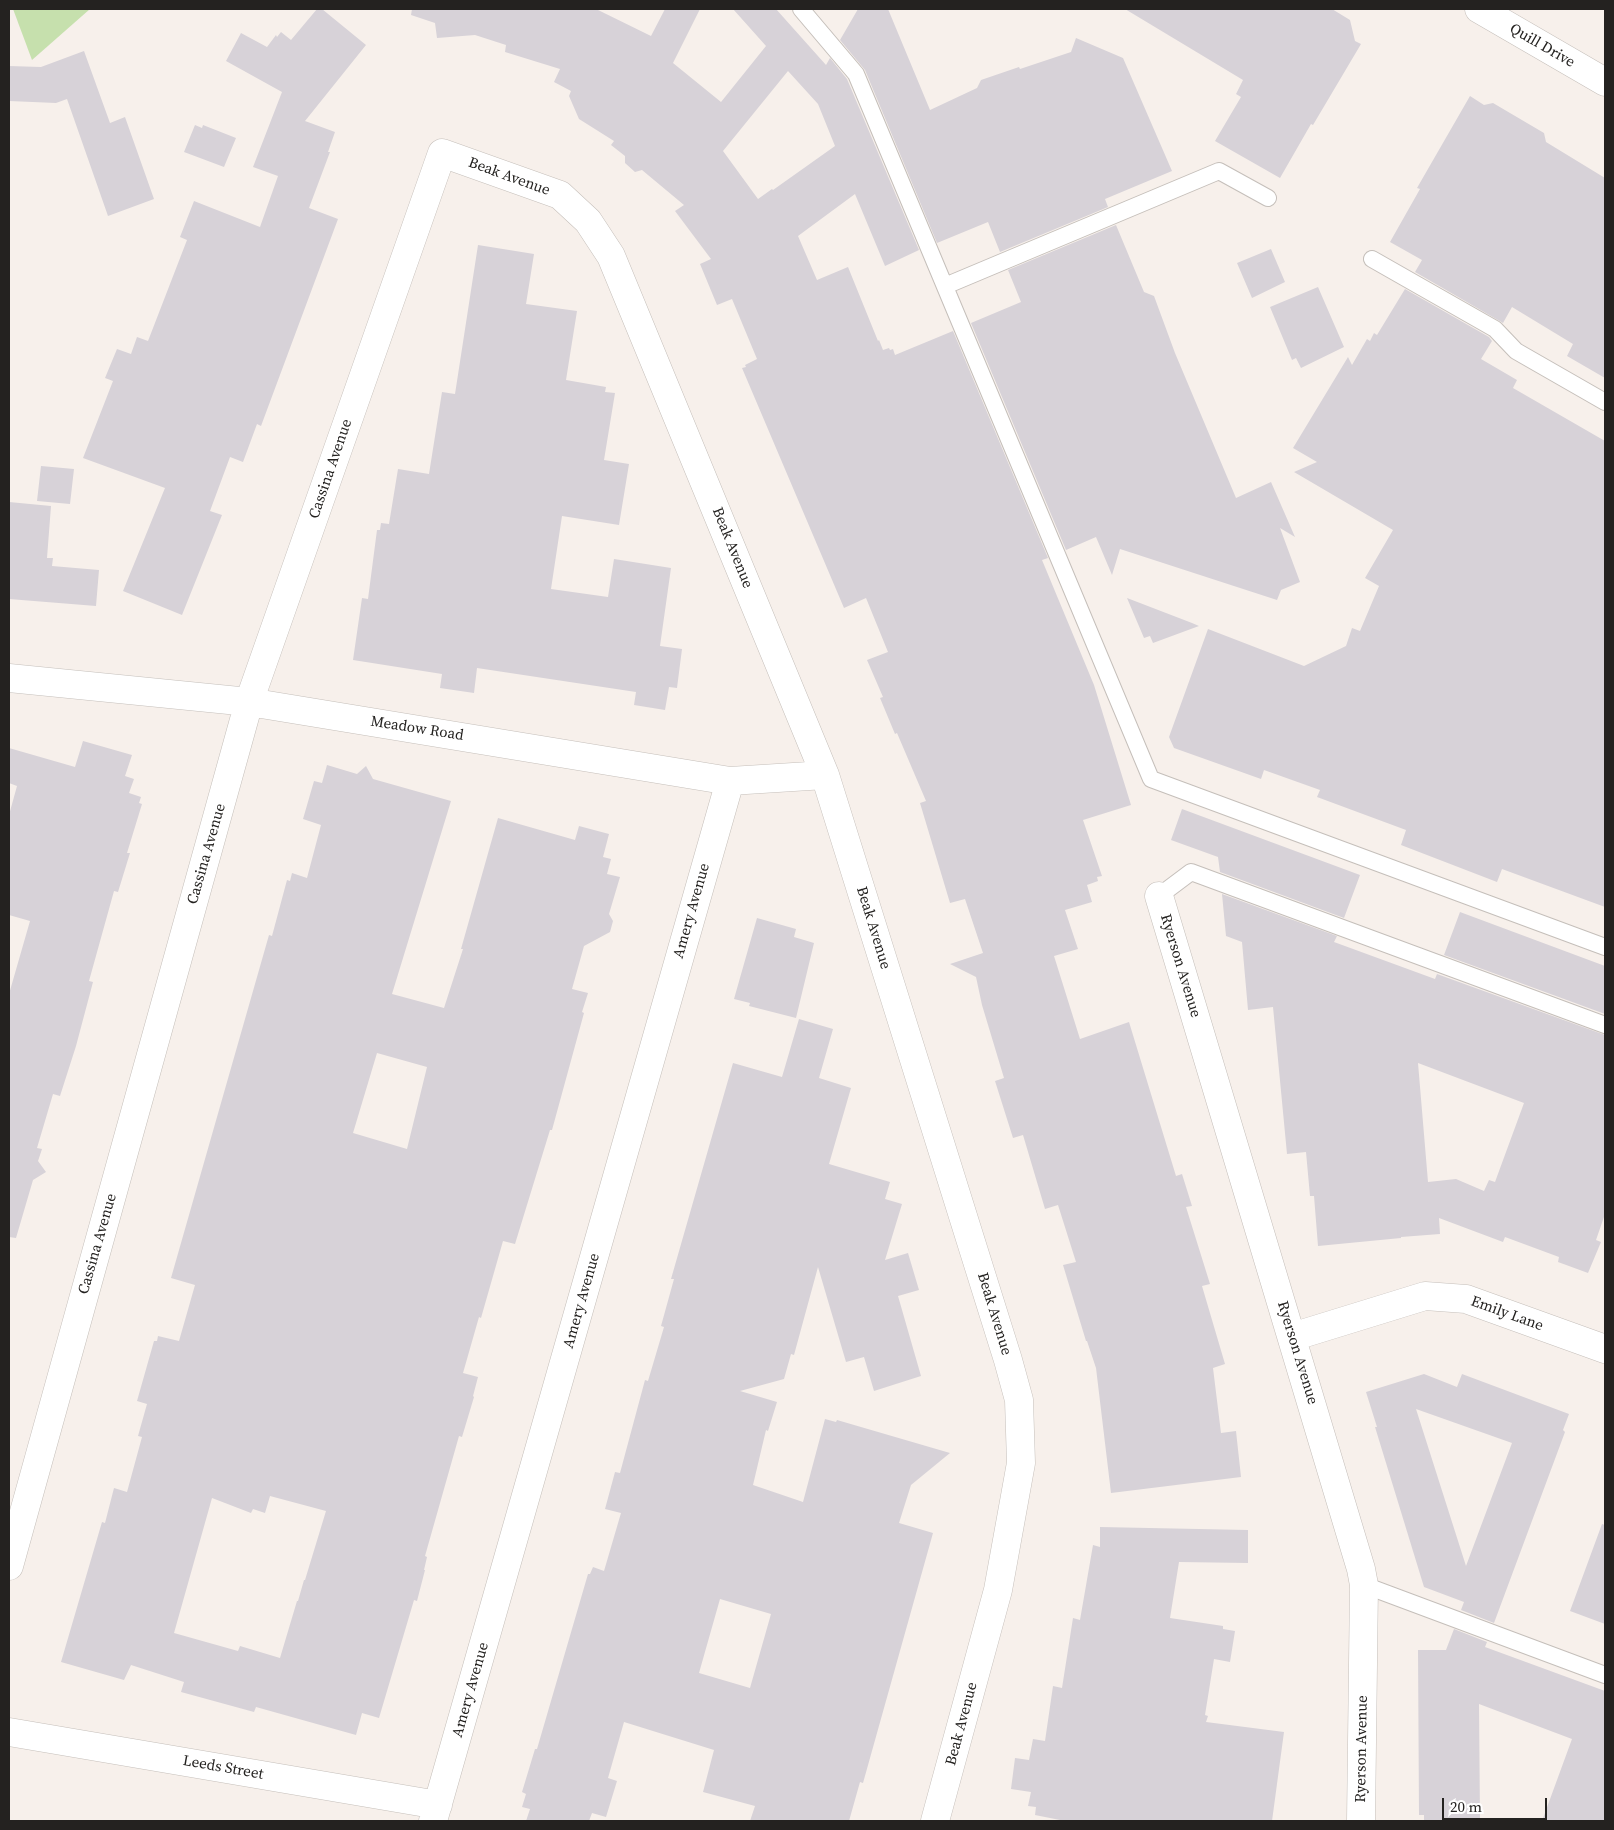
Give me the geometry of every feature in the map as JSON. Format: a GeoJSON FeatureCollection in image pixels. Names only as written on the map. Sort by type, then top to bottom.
{"type":"FeatureCollection","features":[{"type":"Feature","properties":{"kind":"street","name":"Quill Drive"},"geometry":{"type":"LineString","coordinates":[[1479,9],[1605,82]]}},
{"type":"Feature","properties":{"kind":"street","name":"Cassina Avenue"},"geometry":{"type":"LineString","coordinates":[[9,1566],[249,702],[442,153]]}},
{"type":"Feature","properties":{"kind":"street","name":"Beak Avenue"},"geometry":{"type":"LineString","coordinates":[[442,153],[560,196],[588,221],[611,256],[825,775],[1006,1351],[1019,1400],[1021,1463],[998,1590],[935,1821]]}},
{"type":"Feature","properties":{"kind":"street","name":"Meadow Road"},"geometry":{"type":"LineString","coordinates":[[9,678],[249,702],[730,780],[825,775]]}},
{"type":"Feature","properties":{"kind":"street","name":"Amery Avenue"},"geometry":{"type":"LineString","coordinates":[[436,1813],[730,780]]}},
{"type":"Feature","properties":{"kind":"street","name":"Ryerson Avenue"},"geometry":{"type":"LineString","coordinates":[[1159,896],[1361,1569],[1364,1586],[1361,1821]]}},
{"type":"Feature","properties":{"kind":"street","name":"Emily Lane"},"geometry":{"type":"LineString","coordinates":[[1292,1337],[1425,1296],[1466,1299],[1605,1349]]}},
{"type":"Feature","properties":{"kind":"street","name":"Leeds Street"},"geometry":{"type":"LineString","coordinates":[[9,1732],[436,1813]]}},
{"type":"Feature","properties":{"kind":"lane"},"geometry":{"type":"LineString","coordinates":[[801,9],[856,74],[1151,779],[1605,947]]}},
{"type":"Feature","properties":{"kind":"lane"},"geometry":{"type":"LineString","coordinates":[[946,286],[1219,170],[1268,198]]}},
{"type":"Feature","properties":{"kind":"lane"},"geometry":{"type":"LineString","coordinates":[[1372,259],[1495,329],[1516,351],[1605,402]]}},
{"type":"Feature","properties":{"kind":"lane"},"geometry":{"type":"LineString","coordinates":[[1159,896],[1191,872],[1605,1025]]}},
{"type":"Feature","properties":{"kind":"lane"},"geometry":{"type":"LineString","coordinates":[[1364,1586],[1605,1675]]}},
{"type":"Feature","properties":{"kind":"green space"},"geometry":{"type":"Polygon","coordinates":[[[13,9],[90,9],[32,60],[13,9]]]}},
{"type":"Feature","properties":{"kind":"building"},"geometry":{"type":"Polygon","coordinates":[[[317,9],[322,9],[366,45],[305,121],[335,132],[328,152],[330,152],[309,208],[338,219],[261,426],[257,424],[243,462],[230,457],[210,511],[222,515],[182,615],[123,591],[165,488],[83,458],[113,381],[105,378],[117,349],[131,354],[137,337],[148,341],[187,240],[180,237],[194,201],[260,227],[278,176],[253,167],[282,92],[226,61],[241,33],[267,47],[276,35],[277,37],[281,32],[291,40],[317,9]]]}},
{"type":"Feature","properties":{"kind":"building"},"geometry":{"type":"Polygon","coordinates":[[[412,9],[596,9],[651,36],[665,9],[700,9],[673,63],[721,102],[766,46],[733,9],[776,9],[826,65],[830,58],[847,79],[919,250],[885,266],[855,194],[798,236],[817,280],[848,267],[883,350],[893,349],[895,355],[953,331],[1048,558],[1042,560],[1094,685],[1131,805],[1083,820],[1102,876],[1097,877],[1098,881],[1087,885],[1092,902],[1065,910],[1078,949],[1054,956],[1080,1039],[1129,1022],[1176,1176],[1182,1174],[1192,1206],[1186,1207],[1210,1284],[1202,1286],[1225,1364],[1213,1368],[1221,1433],[1236,1431],[1241,1477],[1111,1493],[1096,1368],[1063,1265],[1076,1262],[1058,1205],[1045,1209],[1023,1135],[1013,1138],[995,1081],[1004,1078],[982,1005],[976,977],[950,964],[983,953],[965,899],[950,903],[920,803],[926,801],[897,733],[895,734],[880,698],[883,697],[867,660],[888,652],[866,598],[844,608],[742,368],[757,359],[732,299],[717,305],[700,264],[711,259],[675,211],[684,205],[642,170],[635,172],[625,163],[625,156],[611,145],[614,141],[579,119],[569,96],[571,91],[554,82],[560,69],[505,52],[506,45],[475,35],[437,38],[435,23],[411,15],[412,9]],[[788,71],[723,151],[758,199],[835,146],[818,104],[788,71]]]}},
{"type":"Feature","properties":{"kind":"building"},"geometry":{"type":"Polygon","coordinates":[[[858,9],[888,9],[930,110],[977,88],[981,80],[1071,52],[1076,38],[1123,58],[1172,171],[1105,199],[1108,207],[1000,252],[988,222],[937,243],[865,70],[840,40],[858,9]]]}},
{"type":"Feature","properties":{"kind":"building"},"geometry":{"type":"Polygon","coordinates":[[[1125,9],[1332,9],[1350,20],[1355,41],[1361,44],[1280,178],[1215,141],[1241,97],[1236,94],[1243,80],[1125,9]]]}},
{"type":"Feature","properties":{"kind":"building"},"geometry":{"type":"Polygon","coordinates":[[[84,51],[110,123],[125,117],[154,199],[108,216],[67,99],[56,103],[9,101],[9,66],[41,67],[84,51]]]}},
{"type":"Feature","properties":{"kind":"building"},"geometry":{"type":"Polygon","coordinates":[[[1470,96],[1484,105],[1493,103],[1544,133],[1546,142],[1605,178],[1605,378],[1567,356],[1573,344],[1512,307],[1503,323],[1415,272],[1422,260],[1390,242],[1420,189],[1417,188],[1470,96]]]}},
{"type":"Feature","properties":{"kind":"building"},"geometry":{"type":"Polygon","coordinates":[[[195,125],[202,128],[203,125],[236,138],[224,167],[184,152],[195,125]]]}},
{"type":"Feature","properties":{"kind":"building"},"geometry":{"type":"Polygon","coordinates":[[[1116,225],[1144,292],[1154,296],[1175,353],[1236,498],[1271,482],[1295,537],[1280,528],[1300,582],[1281,590],[1277,600],[1120,549],[1112,575],[1096,537],[1066,550],[971,323],[1021,302],[1008,270],[1116,225]]]}},
{"type":"Feature","properties":{"kind":"building"},"geometry":{"type":"Polygon","coordinates":[[[478,245],[534,254],[526,304],[577,311],[566,380],[606,387],[605,392],[615,393],[604,460],[629,464],[619,525],[562,516],[551,589],[608,597],[614,559],[671,568],[660,646],[682,649],[677,688],[669,687],[665,710],[634,705],[636,692],[477,668],[474,693],[440,688],[442,674],[353,660],[362,598],[368,599],[377,530],[380,530],[381,523],[389,524],[398,469],[429,474],[442,392],[455,394],[478,245]]]}},
{"type":"Feature","properties":{"kind":"building"},"geometry":{"type":"Polygon","coordinates":[[[1271,249],[1285,282],[1252,298],[1237,263],[1271,249]]]}},
{"type":"Feature","properties":{"kind":"building"},"geometry":{"type":"Polygon","coordinates":[[[1318,287],[1344,347],[1301,368],[1296,358],[1292,360],[1270,307],[1318,287]]]}},
{"type":"Feature","properties":{"kind":"building"},"geometry":{"type":"Polygon","coordinates":[[[1405,289],[1489,337],[1492,341],[1481,359],[1517,380],[1513,388],[1605,441],[1605,907],[1502,869],[1497,882],[1401,845],[1406,830],[1317,797],[1320,790],[1264,770],[1261,779],[1174,748],[1169,737],[1208,629],[1304,666],[1346,646],[1352,628],[1360,631],[1379,586],[1365,578],[1393,530],[1294,472],[1317,462],[1293,448],[1348,357],[1352,365],[1367,339],[1370,341],[1374,333],[1377,335],[1405,289]]]}},
{"type":"Feature","properties":{"kind":"building"},"geometry":{"type":"Polygon","coordinates":[[[41,466],[74,469],[70,504],[37,501],[41,466]]]}},
{"type":"Feature","properties":{"kind":"building"},"geometry":{"type":"Polygon","coordinates":[[[9,502],[51,506],[47,558],[53,558],[52,566],[99,570],[96,606],[9,599],[9,502]]]}},
{"type":"Feature","properties":{"kind":"building"},"geometry":{"type":"Polygon","coordinates":[[[1127,598],[1199,626],[1153,643],[1150,636],[1144,638],[1127,598]]]}},
{"type":"Feature","properties":{"kind":"building"},"geometry":{"type":"Polygon","coordinates":[[[83,741],[132,755],[125,776],[134,779],[129,793],[141,797],[139,803],[142,804],[127,853],[130,853],[118,892],[114,891],[89,981],[93,982],[76,1046],[60,1096],[53,1094],[37,1148],[42,1149],[38,1161],[46,1172],[33,1180],[16,1238],[9,1237],[9,994],[30,921],[9,915],[9,815],[17,786],[9,783],[9,748],[75,767],[83,741]]]}},
{"type":"Feature","properties":{"kind":"building"},"geometry":{"type":"Polygon","coordinates":[[[327,765],[357,774],[366,766],[373,779],[451,801],[392,994],[444,1008],[463,949],[461,949],[498,818],[575,840],[579,826],[609,834],[603,857],[611,859],[607,874],[620,877],[609,914],[613,921],[610,932],[584,946],[572,989],[588,993],[552,1130],[550,1130],[515,1244],[503,1241],[463,1373],[478,1377],[474,1397],[462,1437],[459,1436],[425,1556],[427,1557],[425,1570],[417,1601],[414,1600],[379,1718],[362,1713],[356,1735],[256,1707],[254,1712],[181,1692],[184,1682],[131,1665],[124,1680],[61,1662],[102,1522],[105,1523],[114,1488],[127,1492],[142,1437],[138,1436],[147,1404],[137,1401],[154,1341],[157,1341],[158,1336],[179,1341],[195,1285],[171,1278],[269,935],[272,936],[287,880],[290,881],[292,873],[307,878],[321,825],[303,819],[314,781],[322,783],[327,765]],[[377,1053],[353,1133],[407,1149],[427,1067],[377,1053]],[[270,1496],[265,1513],[253,1509],[251,1513],[212,1498],[174,1633],[238,1651],[240,1646],[280,1658],[326,1511],[270,1496]]]}},
{"type":"Feature","properties":{"kind":"building"},"geometry":{"type":"Polygon","coordinates":[[[1182,809],[1360,875],[1344,918],[1220,872],[1218,857],[1171,840],[1182,809]]]}},
{"type":"Feature","properties":{"kind":"building"},"geometry":{"type":"Polygon","coordinates":[[[1222,894],[1337,936],[1334,942],[1435,979],[1437,974],[1605,1035],[1605,1214],[1596,1240],[1601,1242],[1588,1273],[1558,1262],[1559,1257],[1505,1237],[1503,1242],[1439,1218],[1440,1234],[1318,1246],[1314,1196],[1310,1196],[1306,1152],[1287,1154],[1273,1007],[1248,1010],[1242,942],[1226,936],[1222,894]],[[1418,1063],[1428,1182],[1456,1179],[1484,1191],[1489,1180],[1495,1182],[1524,1103],[1418,1063]]]}},
{"type":"Feature","properties":{"kind":"building"},"geometry":{"type":"Polygon","coordinates":[[[1460,912],[1605,966],[1605,1014],[1444,955],[1460,912]]]}},
{"type":"Feature","properties":{"kind":"building"},"geometry":{"type":"Polygon","coordinates":[[[757,918],[796,929],[794,937],[814,943],[796,1018],[749,1006],[750,1003],[734,999],[757,918]]]}},
{"type":"Feature","properties":{"kind":"building"},"geometry":{"type":"Polygon","coordinates":[[[799,1019],[833,1029],[819,1078],[851,1088],[829,1164],[890,1182],[885,1199],[902,1204],[885,1260],[908,1253],[919,1290],[898,1296],[921,1376],[874,1391],[864,1357],[846,1362],[818,1267],[794,1355],[791,1354],[784,1379],[740,1391],[777,1402],[768,1431],[766,1430],[753,1485],[803,1502],[825,1419],[836,1422],[837,1420],[950,1453],[911,1485],[899,1523],[933,1533],[863,1783],[860,1782],[849,1821],[750,1821],[755,1806],[703,1792],[714,1750],[624,1722],[608,1778],[617,1781],[606,1817],[592,1813],[589,1821],[526,1821],[530,1809],[522,1807],[526,1794],[522,1792],[535,1749],[537,1749],[588,1574],[590,1574],[593,1567],[604,1571],[621,1513],[605,1509],[615,1472],[620,1473],[645,1380],[648,1381],[664,1327],[661,1326],[674,1279],[671,1279],[733,1063],[782,1077],[799,1019]],[[720,1599],[699,1673],[750,1688],[771,1614],[720,1599]]]}},
{"type":"Feature","properties":{"kind":"building"},"geometry":{"type":"Polygon","coordinates":[[[1424,1374],[1457,1387],[1462,1374],[1569,1414],[1563,1430],[1565,1432],[1494,1623],[1461,1610],[1464,1602],[1424,1587],[1366,1392],[1424,1374]],[[1416,1409],[1466,1566],[1512,1443],[1416,1409]]]}},
{"type":"Feature","properties":{"kind":"building"},"geometry":{"type":"Polygon","coordinates":[[[1602,1524],[1605,1525],[1605,1624],[1570,1611],[1602,1524]]]}},
{"type":"Feature","properties":{"kind":"building"},"geometry":{"type":"Polygon","coordinates":[[[1100,1527],[1248,1530],[1248,1563],[1179,1562],[1170,1618],[1223,1626],[1223,1629],[1235,1631],[1230,1662],[1214,1659],[1205,1715],[1208,1716],[1206,1722],[1284,1732],[1272,1821],[1065,1821],[1035,1815],[1036,1807],[1028,1806],[1031,1792],[1011,1789],[1015,1758],[1029,1760],[1033,1739],[1045,1741],[1053,1686],[1062,1688],[1073,1618],[1080,1620],[1093,1545],[1100,1547],[1100,1527]]]}},
{"type":"Feature","properties":{"kind":"building"},"geometry":{"type":"Polygon","coordinates":[[[1454,1629],[1487,1642],[1485,1647],[1605,1691],[1605,1821],[1542,1821],[1572,1739],[1479,1704],[1480,1821],[1424,1821],[1424,1815],[1419,1815],[1418,1650],[1446,1650],[1454,1629]]]}}]}
